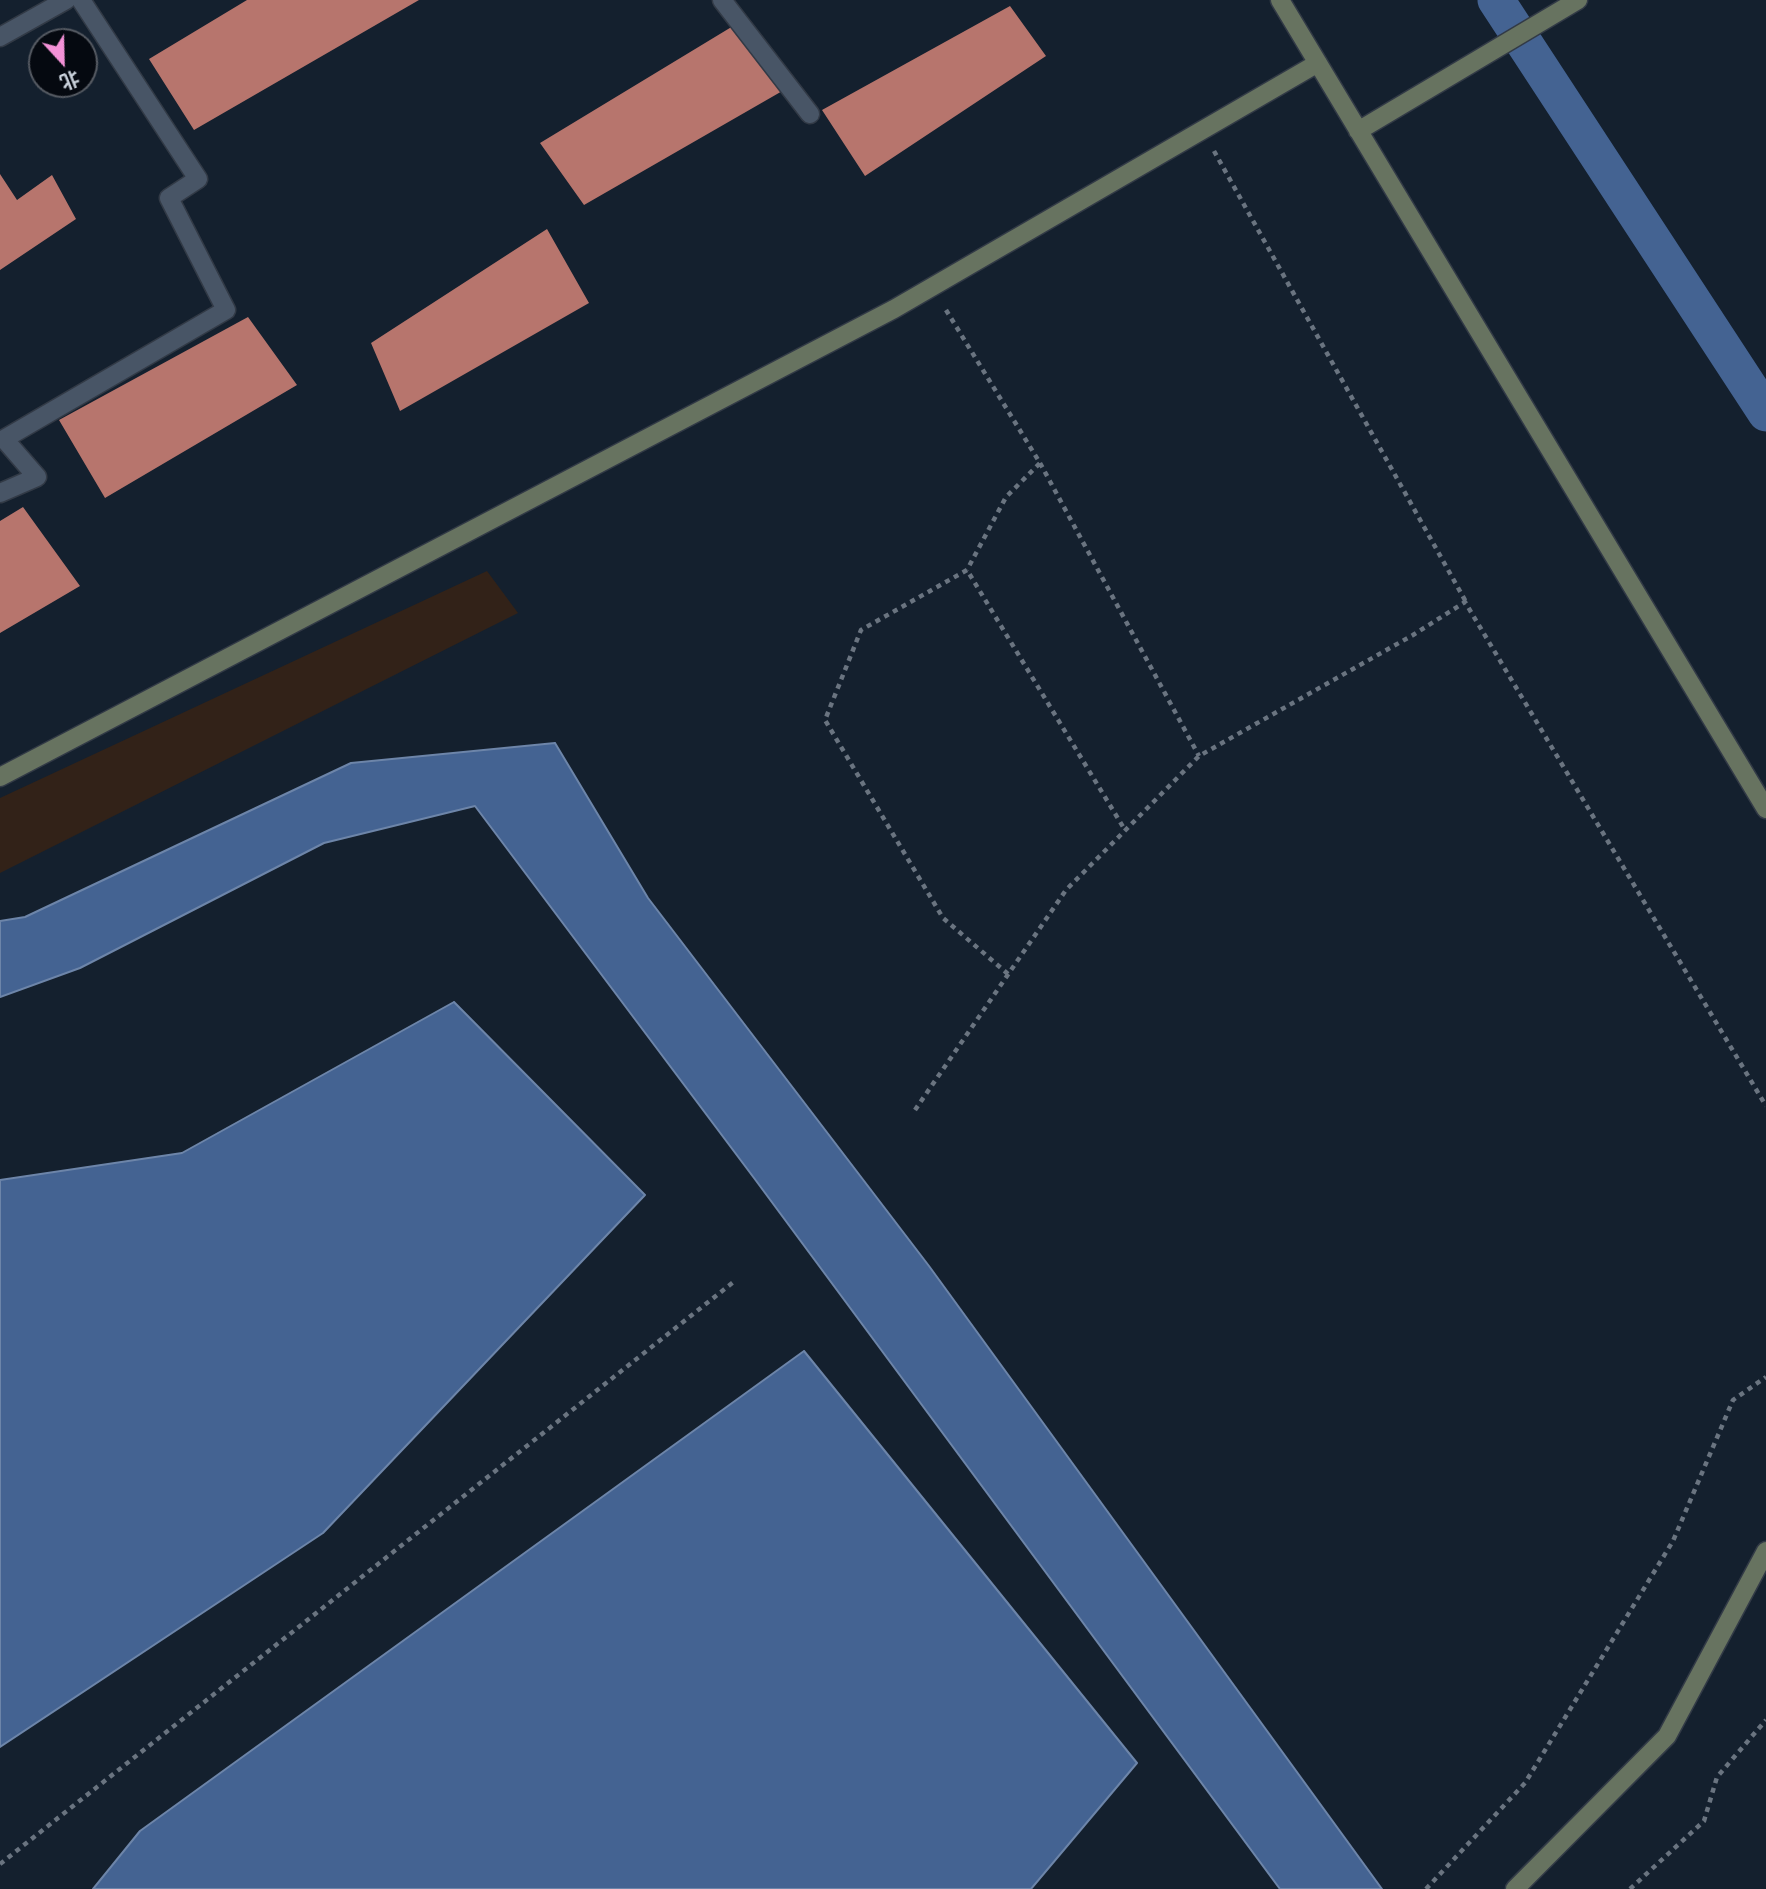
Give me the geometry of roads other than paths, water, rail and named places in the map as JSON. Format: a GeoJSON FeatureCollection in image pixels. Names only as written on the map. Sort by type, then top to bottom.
{"type":"FeatureCollection","features":[{"type":"Feature","properties":{"kind":"street"},"geometry":{"type":"LineString","coordinates":[[0,37],[66,0]]}},
{"type":"Feature","properties":{"kind":"street"},"geometry":{"type":"LineString","coordinates":[[0,493],[37,477],[4,439],[226,310],[169,198],[198,179],[81,0]]}},
{"type":"Feature","properties":{"kind":"street"},"geometry":{"type":"LineString","coordinates":[[722,0],[810,114]]}},
{"type":"Feature","properties":{"kind":"street"},"geometry":{"type":"LineString","coordinates":[[1280,0],[1766,809]]}},
{"type":"Feature","properties":{"kind":"street"},"geometry":{"type":"LineString","coordinates":[[1358,131],[1578,0]]}},
{"type":"Feature","properties":{"kind":"street"},"geometry":{"type":"LineString","coordinates":[[0,777],[894,309],[1318,63]]}},
{"type":"Feature","properties":{"kind":"street"},"geometry":{"type":"LineString","coordinates":[[1515,1889],[1667,1736],[1766,1551]]}},
{"type":"Feature","properties":{"kind":"water"},"geometry":{"type":"Polygon","coordinates":[[[555,743],[648,898],[929,1266],[1382,1889],[1280,1889],[475,806],[324,843],[80,968],[0,997],[0,921],[25,917],[351,763],[555,743]]]}},
{"type":"Feature","properties":{"kind":"water"},"geometry":{"type":"Polygon","coordinates":[[[454,1002],[645,1195],[323,1533],[0,1747],[0,1180],[182,1153],[454,1002]]]}},
{"type":"Feature","properties":{"kind":"water"},"geometry":{"type":"Polygon","coordinates":[[[804,1351],[1137,1763],[1031,1889],[93,1889],[140,1831],[804,1351]]]}},
{"type":"Feature","properties":{"kind":"waterway"},"geometry":{"type":"LineString","coordinates":[[1496,0],[1766,413]]}}]}
